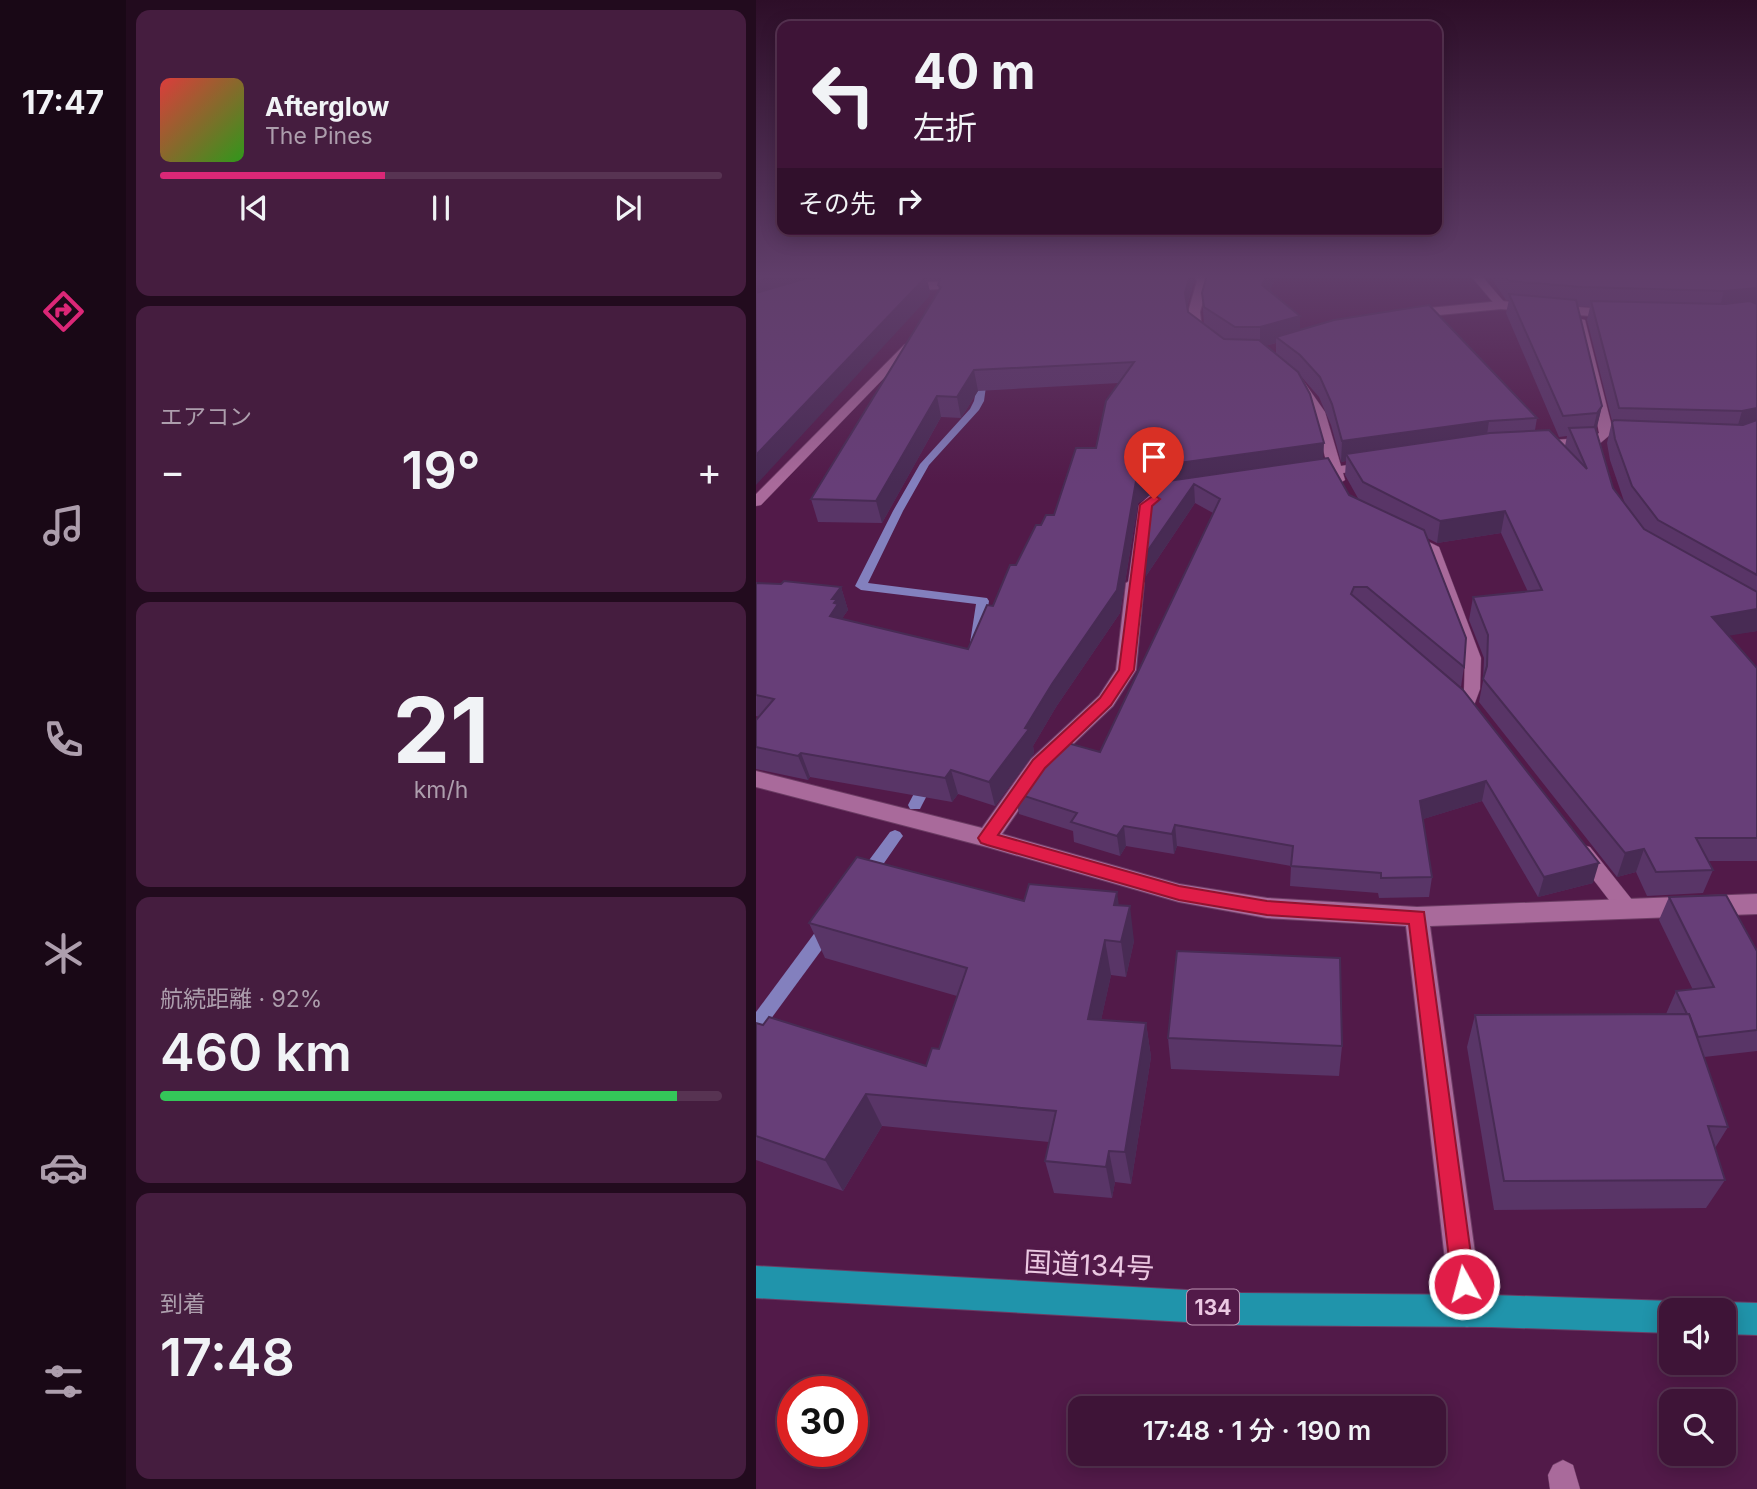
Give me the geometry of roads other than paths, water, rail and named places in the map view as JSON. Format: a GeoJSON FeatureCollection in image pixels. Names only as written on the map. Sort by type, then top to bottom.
{"type":"FeatureCollection","features":[{"type":"Feature","properties":{"kind":"highway","name":"国道134号"},"geometry":{"type":"LineString","coordinates":[[756,1282],[1241,1309],[1467,1311],[1659,1317]]}},
{"type":"Feature","properties":{"kind":"highway"},"geometry":{"type":"LineString","coordinates":[[1736,1318],[1757,1319]]}},
{"type":"Feature","properties":{"kind":"street"},"geometry":{"type":"LineString","coordinates":[[987,838],[1039,764],[1106,701],[1126,670],[1135,583]]}},
{"type":"Feature","properties":{"kind":"street"},"geometry":{"type":"LineString","coordinates":[[756,779],[987,838],[1179,893],[1267,908],[1417,917],[1757,904]]}},
{"type":"Feature","properties":{"kind":"street"},"geometry":{"type":"LineString","coordinates":[[1417,917],[1467,1311]]}},
{"type":"Feature","properties":{"kind":"lane"},"geometry":{"type":"LineString","coordinates":[[756,502],[902,356],[910,344]]}},
{"type":"Feature","properties":{"kind":"lane"},"geometry":{"type":"LineString","coordinates":[[1586,344],[1606,427],[1607,437],[1601,461]]}},
{"type":"Feature","properties":{"kind":"lane"},"geometry":{"type":"LineString","coordinates":[[1283,369],[1306,389],[1319,412],[1334,471],[1344,490]]}},
{"type":"Feature","properties":{"kind":"lane"},"geometry":{"type":"LineString","coordinates":[[1524,446],[1607,437]]}},
{"type":"Feature","properties":{"kind":"lane"},"geometry":{"type":"LineString","coordinates":[[1295,477],[1384,463]]}},
{"type":"Feature","properties":{"kind":"lane"},"geometry":{"type":"LineString","coordinates":[[1135,583],[1146,505],[1164,494],[1190,491]]}},
{"type":"Feature","properties":{"kind":"lane"},"geometry":{"type":"LineString","coordinates":[[1398,531],[1432,547],[1473,658],[1472,689],[1466,704]]}},
{"type":"Feature","properties":{"kind":"lane"},"geometry":{"type":"LineString","coordinates":[[1576,843],[1626,907]]}},
{"type":"Feature","properties":{"kind":"waterway"},"geometry":{"type":"LineString","coordinates":[[976,643],[983,601],[861,586],[925,464],[974,410],[979,401],[983,372]]}},
{"type":"Feature","properties":{"kind":"waterway"},"geometry":{"type":"LineString","coordinates":[[915,805],[928,780]]}},
{"type":"Feature","properties":{"kind":"waterway"},"geometry":{"type":"LineString","coordinates":[[867,875],[895,836]]}},
{"type":"Feature","properties":{"kind":"waterway"},"geometry":{"type":"LineString","coordinates":[[756,1026],[828,928]]}}]}
